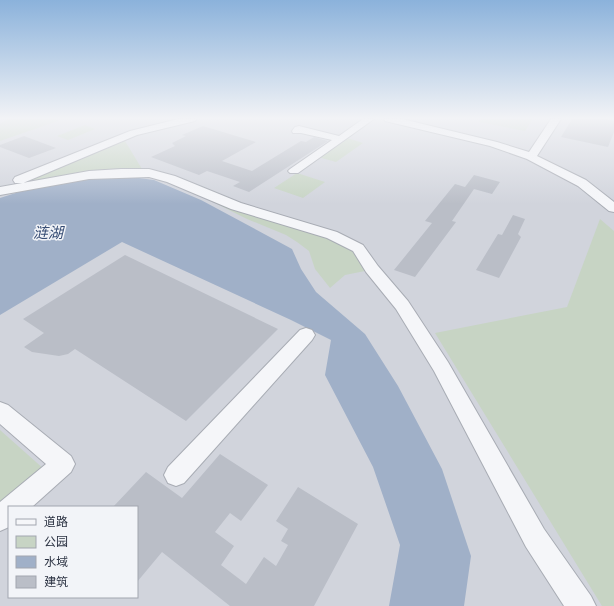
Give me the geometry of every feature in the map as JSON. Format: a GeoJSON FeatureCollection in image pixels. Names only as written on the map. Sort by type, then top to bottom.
{"type":"FeatureCollection","features":[{"type":"Feature","properties":{"kind":"street"},"geometry":{"type":"LineString","coordinates":[[0,188],[99,147]]}},
{"type":"Feature","properties":{"kind":"street"},"geometry":{"type":"LineString","coordinates":[[294,171],[329,147]]}},
{"type":"Feature","properties":{"kind":"street"},"geometry":{"type":"LineString","coordinates":[[502,147],[530,157],[582,183],[614,208]]}},
{"type":"Feature","properties":{"kind":"street"},"geometry":{"type":"LineString","coordinates":[[530,157],[537,147]]}},
{"type":"Feature","properties":{"kind":"street"},"geometry":{"type":"LineString","coordinates":[[0,191],[89,175],[149,173],[171,179],[236,206],[332,235],[358,248],[372,269],[402,305],[437,361],[535,538],[581,606]]}},
{"type":"Feature","properties":{"kind":"street"},"geometry":{"type":"LineString","coordinates":[[176,475],[306,336]]}},
{"type":"Feature","properties":{"kind":"street"},"geometry":{"type":"LineString","coordinates":[[0,411],[63,464],[14,506]]}},
{"type":"Feature","properties":{"kind":"street"},"geometry":{"type":"LineString","coordinates":[[0,518],[8,512]]}},
{"type":"Feature","properties":{"kind":"shaded area"},"geometry":{"type":"Polygon","coordinates":[[[0,147],[614,147],[614,606],[0,606],[0,147]]]}},
{"type":"Feature","properties":{"kind":"green space"},"geometry":{"type":"Polygon","coordinates":[[[109,147],[129,147],[142,169],[20,183],[109,147]]]}},
{"type":"Feature","properties":{"kind":"green space"},"geometry":{"type":"Polygon","coordinates":[[[333,147],[357,147],[336,162],[318,157],[333,147]]]}},
{"type":"Feature","properties":{"kind":"green space"},"geometry":{"type":"Polygon","coordinates":[[[297,173],[325,182],[303,198],[274,188],[297,173]]]}},
{"type":"Feature","properties":{"kind":"green space"},"geometry":{"type":"Polygon","coordinates":[[[191,191],[326,236],[355,249],[365,271],[345,275],[330,288],[315,269],[309,251],[297,242],[286,235],[247,219],[191,191]]]}},
{"type":"Feature","properties":{"kind":"green space"},"geometry":{"type":"Polygon","coordinates":[[[600,219],[614,231],[614,606],[602,606],[435,333],[567,307],[600,219]]]}},
{"type":"Feature","properties":{"kind":"green space"},"geometry":{"type":"Polygon","coordinates":[[[0,430],[45,470],[0,509],[0,430]]]}},
{"type":"Feature","properties":{"kind":"water","name":"涟湖"},"geometry":{"type":"Polygon","coordinates":[[[124,176],[154,180],[201,200],[292,249],[301,269],[316,292],[365,334],[398,386],[442,469],[471,556],[464,606],[389,606],[400,545],[373,467],[325,375],[331,340],[122,242],[0,315],[0,198],[25,190],[77,179],[124,176]]]}},
{"type":"Feature","properties":{"kind":"building"},"geometry":{"type":"Polygon","coordinates":[[[1,147],[56,148],[29,158],[1,147]]]}},
{"type":"Feature","properties":{"kind":"building"},"geometry":{"type":"Polygon","coordinates":[[[172,147],[247,147],[222,161],[252,171],[291,147],[318,147],[249,192],[233,186],[240,182],[207,171],[199,175],[151,157],[172,147]]]}},
{"type":"Feature","properties":{"kind":"building"},"geometry":{"type":"Polygon","coordinates":[[[474,175],[500,182],[492,194],[474,189],[452,221],[456,222],[415,277],[394,270],[432,223],[425,221],[455,184],[465,187],[474,175]]]}},
{"type":"Feature","properties":{"kind":"building"},"geometry":{"type":"Polygon","coordinates":[[[513,215],[525,219],[518,234],[521,237],[499,278],[476,270],[498,234],[502,235],[513,215]]]}},
{"type":"Feature","properties":{"kind":"building"},"geometry":{"type":"Polygon","coordinates":[[[125,255],[278,329],[186,421],[75,349],[68,354],[59,356],[32,352],[24,347],[44,333],[23,319],[125,255]]]}},
{"type":"Feature","properties":{"kind":"building"},"geometry":{"type":"Polygon","coordinates":[[[220,454],[268,485],[241,521],[230,513],[215,532],[234,546],[221,565],[246,584],[264,557],[276,566],[288,545],[281,541],[288,529],[276,521],[298,487],[358,524],[314,606],[230,606],[162,552],[138,581],[138,506],[114,506],[146,472],[182,498],[220,454]]]}}]}
